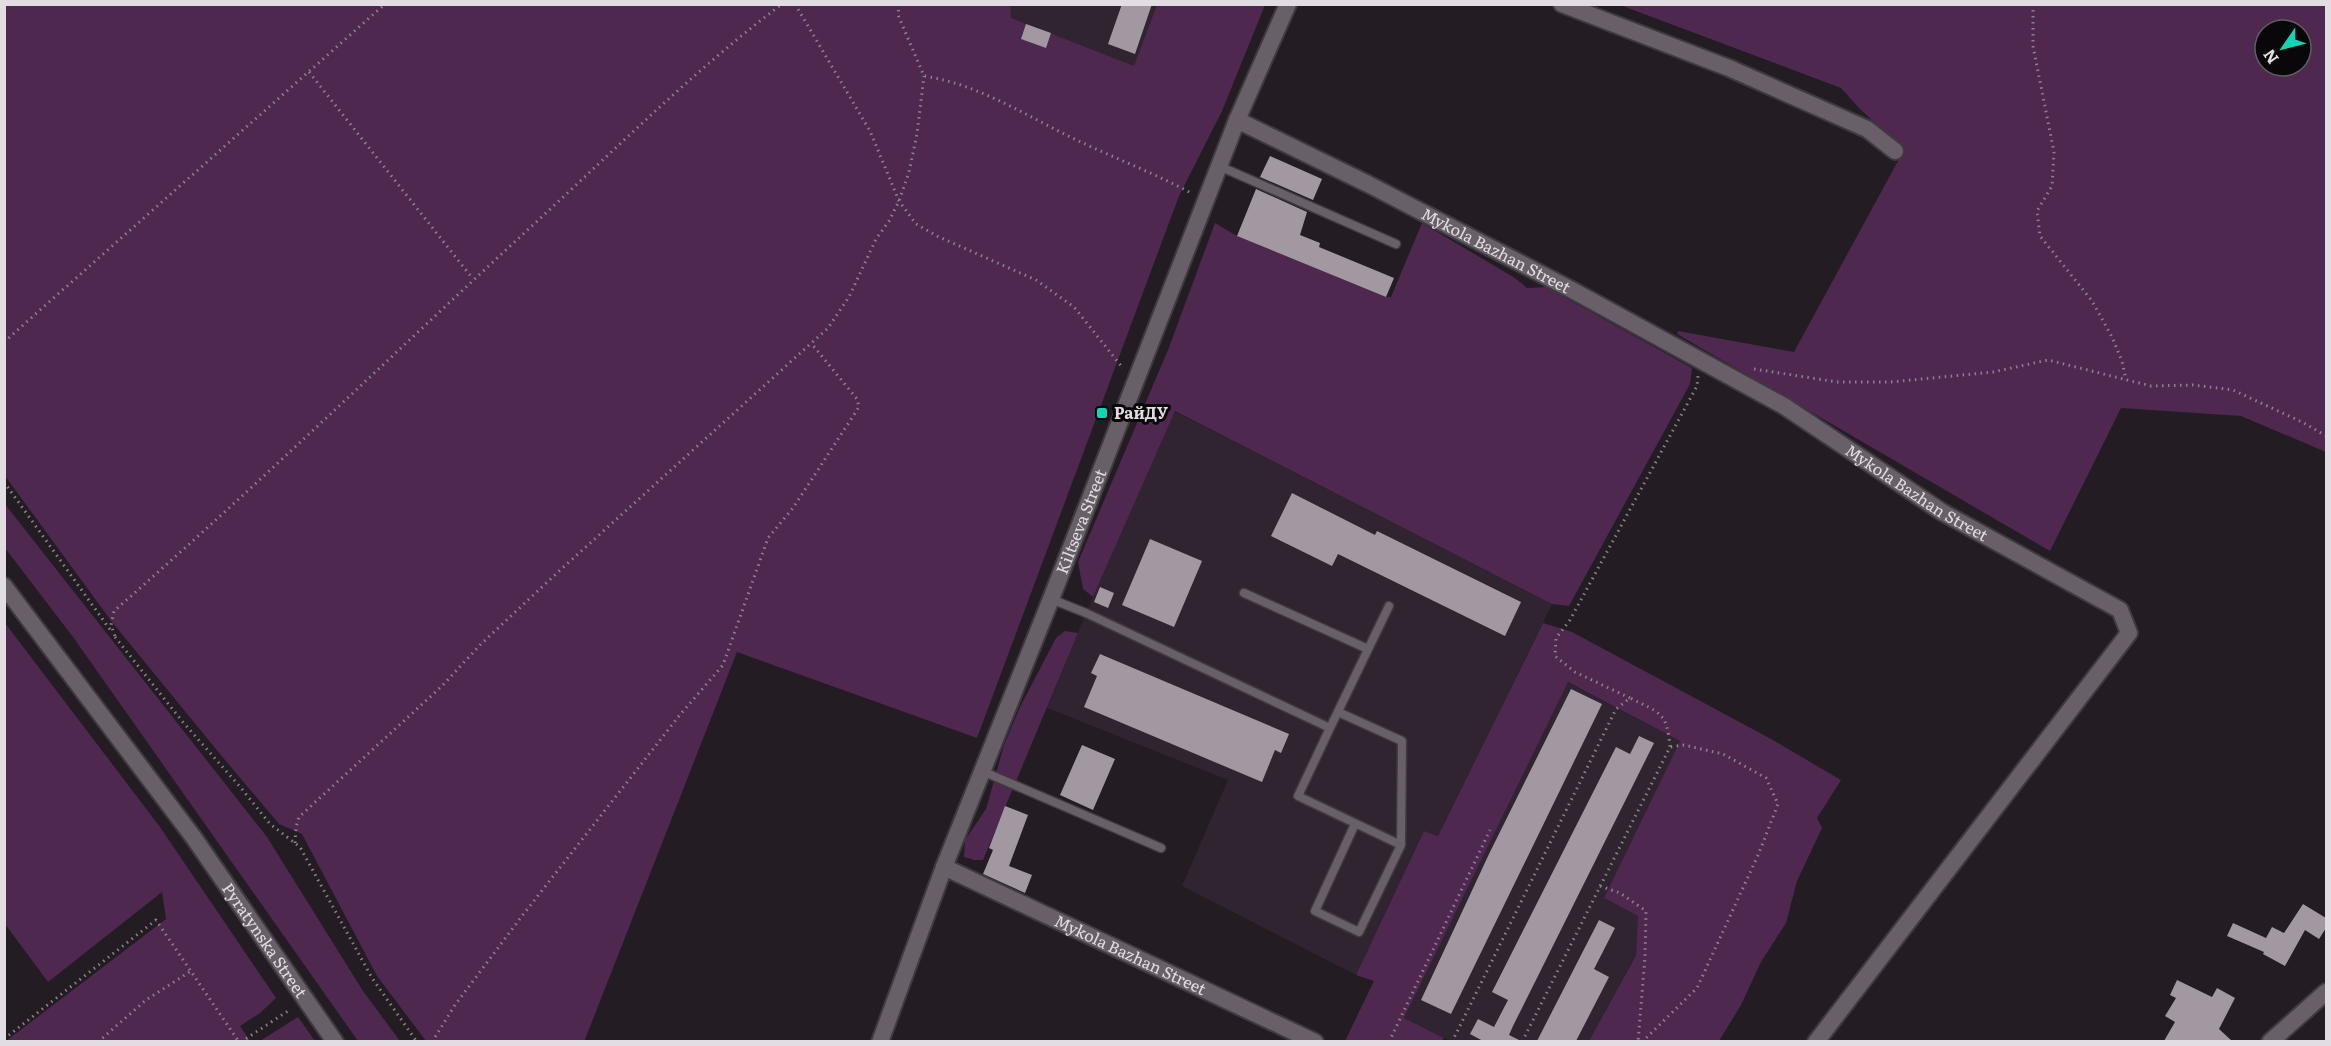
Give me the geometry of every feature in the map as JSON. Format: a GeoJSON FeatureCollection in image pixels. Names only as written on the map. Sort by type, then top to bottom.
{"type":"FeatureCollection","features":[{"type":"Feature","properties":{"kind":"street","name":"Kiltseva Street"},"geometry":{"type":"LineString","coordinates":[[880,1041],[944,867],[1051,600],[1237,120],[1288,4]]}},
{"type":"Feature","properties":{"kind":"street"},"geometry":{"type":"LineString","coordinates":[[1562,4],[1740,73],[1867,129],[1895,151]]}},
{"type":"Feature","properties":{"kind":"street","name":"Mykola Bazhan Street"},"geometry":{"type":"LineString","coordinates":[[1237,120],[1378,189],[1572,290],[1784,406],[1942,512],[2120,610],[2129,633],[1816,1041]]}},
{"type":"Feature","properties":{"kind":"street","name":"Pyratynska Street"},"geometry":{"type":"LineString","coordinates":[[4,586],[194,838],[335,1041]]}},
{"type":"Feature","properties":{"kind":"street","name":"Mykola Bazhan Street"},"geometry":{"type":"LineString","coordinates":[[944,867],[1315,1041]]}},
{"type":"Feature","properties":{"kind":"street"},"geometry":{"type":"LineString","coordinates":[[2270,1041],[2326,992]]}},
{"type":"Feature","properties":{"kind":"lane"},"geometry":{"type":"LineString","coordinates":[[1220,166],[1396,244]]}},
{"type":"Feature","properties":{"kind":"lane"},"geometry":{"type":"LineString","coordinates":[[1244,592],[1368,649]]}},
{"type":"Feature","properties":{"kind":"lane"},"geometry":{"type":"LineString","coordinates":[[1051,600],[1086,613],[1330,728]]}},
{"type":"Feature","properties":{"kind":"lane"},"geometry":{"type":"LineString","coordinates":[[1389,606],[1298,796],[1401,845]]}},
{"type":"Feature","properties":{"kind":"lane"},"geometry":{"type":"LineString","coordinates":[[1338,711],[1402,741],[1401,845],[1359,932],[1314,911],[1355,824]]}},
{"type":"Feature","properties":{"kind":"lane"},"geometry":{"type":"LineString","coordinates":[[982,771],[1161,848]]}},
{"type":"Feature","properties":{"kind":"path"},"geometry":{"type":"LineString","coordinates":[[4,342],[385,4]]}},
{"type":"Feature","properties":{"kind":"path"},"geometry":{"type":"LineString","coordinates":[[115,636],[111,625],[114,611],[275,466],[473,279],[729,44],[782,4]]}},
{"type":"Feature","properties":{"kind":"path"},"geometry":{"type":"LineString","coordinates":[[795,4],[870,131],[899,201],[916,224],[937,236],[1036,280],[1074,307],[1105,343],[1126,372],[1133,387]]}},
{"type":"Feature","properties":{"kind":"path"},"geometry":{"type":"LineString","coordinates":[[295,843],[299,816],[442,686],[481,644],[557,573],[828,328],[849,297],[876,239],[889,221],[909,172],[917,134],[924,76],[898,15],[899,4]]}},
{"type":"Feature","properties":{"kind":"path"},"geometry":{"type":"LineString","coordinates":[[2033,4],[2033,46],[2054,152],[2052,186],[2037,211],[2040,236],[2092,301],[2112,337],[2122,361],[2126,380]]}},
{"type":"Feature","properties":{"kind":"path"},"geometry":{"type":"LineString","coordinates":[[309,72],[473,279]]}},
{"type":"Feature","properties":{"kind":"path"},"geometry":{"type":"LineString","coordinates":[[924,76],[950,80],[1017,108],[1082,143],[1158,176],[1206,201]]}},
{"type":"Feature","properties":{"kind":"path"},"geometry":{"type":"LineString","coordinates":[[432,1041],[455,1005],[522,916],[679,716],[723,665],[768,538],[792,508],[859,407],[857,399],[811,343]]}},
{"type":"Feature","properties":{"kind":"path"},"geometry":{"type":"LineString","coordinates":[[1747,368],[1837,382],[1891,382],[1994,372],[2048,360],[2151,386],[2193,385],[2233,390],[2304,423],[2326,436]]}},
{"type":"Feature","properties":{"kind":"path"},"geometry":{"type":"LineString","coordinates":[[1522,1041],[1670,747],[1668,726],[1658,712],[1575,672],[1555,656],[1556,638],[1570,620],[1697,386],[1700,361]]}},
{"type":"Feature","properties":{"kind":"path"},"geometry":{"type":"LineString","coordinates":[[4,482],[115,636],[182,721],[242,788],[270,824],[300,847],[372,978],[417,1041]]}},
{"type":"Feature","properties":{"kind":"path"},"geometry":{"type":"LineString","coordinates":[[1453,1041],[1616,709],[1630,698]]}},
{"type":"Feature","properties":{"kind":"path"},"geometry":{"type":"LineString","coordinates":[[1642,1041],[1697,988],[1754,863],[1778,804],[1766,778],[1723,754],[1684,745],[1670,747]]}},
{"type":"Feature","properties":{"kind":"path"},"geometry":{"type":"LineString","coordinates":[[1389,1041],[1490,830]]}},
{"type":"Feature","properties":{"kind":"path"},"geometry":{"type":"LineString","coordinates":[[1600,886],[1620,893],[1646,911],[1645,957],[1638,1041]]}},
{"type":"Feature","properties":{"kind":"path"},"geometry":{"type":"LineString","coordinates":[[4,1039],[156,920],[240,1041],[305,1000]]}},
{"type":"Feature","properties":{"kind":"path"},"geometry":{"type":"LineString","coordinates":[[98,1041],[146,1000],[191,971]]}},
{"type":"Feature","properties":{"kind":"shaded area"},"geometry":{"type":"Polygon","coordinates":[[[4,5],[1010,5],[1011,18],[1134,66],[1157,5],[1265,5],[1222,111],[1179,196],[977,738],[737,652],[584,1042],[426,1041],[377,976],[302,834],[279,824],[220,754],[112,622],[5,476],[4,5]]]}},
{"type":"Feature","properties":{"kind":"shaded area"},"geometry":{"type":"Polygon","coordinates":[[[963,5],[1193,5],[1157,102],[963,5]]]}},
{"type":"Feature","properties":{"kind":"shaded area"},"geometry":{"type":"Polygon","coordinates":[[[1620,5],[2326,5],[2326,452],[2241,416],[2121,408],[2050,551],[1677,334],[1678,331],[1794,352],[1904,150],[1841,88],[1620,5]]]}},
{"type":"Feature","properties":{"kind":"shaded area"},"geometry":{"type":"Polygon","coordinates":[[[1215,223],[1237,236],[1386,297],[1391,297],[1422,223],[1515,278],[1527,288],[1546,287],[1692,368],[1690,384],[1569,606],[1552,604],[1175,411],[1093,597],[1083,589],[1078,562],[1168,350],[1215,223]]]}},
{"type":"Feature","properties":{"kind":"shaded area"},"geometry":{"type":"Polygon","coordinates":[[[1174,411],[1552,604],[1438,836],[1424,831],[1356,975],[1182,886],[1228,780],[1047,708],[1174,411]]]}},
{"type":"Feature","properties":{"kind":"shaded area"},"geometry":{"type":"Polygon","coordinates":[[[4,503],[267,837],[363,991],[400,1041],[358,1041],[73,637],[5,548],[4,503]]]}},
{"type":"Feature","properties":{"kind":"shaded area"},"geometry":{"type":"Polygon","coordinates":[[[5,623],[160,827],[276,998],[260,1013],[240,1026],[250,1041],[6,1041],[166,919],[162,892],[48,982],[5,924],[5,623]]]}},
{"type":"Feature","properties":{"kind":"shaded area"},"geometry":{"type":"Polygon","coordinates":[[[1543,623],[1572,632],[1771,739],[1841,780],[1817,818],[1822,828],[1797,881],[1786,923],[1761,962],[1741,1005],[1719,1041],[1589,1041],[1636,955],[1638,916],[1604,898],[1680,741],[1568,682],[1404,1018],[1444,1038],[1441,1042],[1345,1041],[1374,981],[1356,975],[1424,831],[1438,836],[1543,623]]]}},
{"type":"Feature","properties":{"kind":"shaded area"},"geometry":{"type":"Polygon","coordinates":[[[1065,631],[1078,633],[983,860],[964,857],[965,840],[986,809],[1004,745],[1020,707],[1056,638],[1065,631]]]}},
{"type":"Feature","properties":{"kind":"shaded area"},"geometry":{"type":"Polygon","coordinates":[[[1567,682],[1680,741],[1604,898],[1638,916],[1636,954],[1589,1041],[1451,1041],[1404,1018],[1567,682]]]}},
{"type":"Feature","properties":{"kind":"shaded area"},"geometry":{"type":"Polygon","coordinates":[[[298,1017],[315,1041],[260,1041],[298,1017]]]}},
{"type":"Feature","properties":{"kind":"building"},"geometry":{"type":"Polygon","coordinates":[[[1122,4],[1152,4],[1135,54],[1108,44],[1122,4]]]}},
{"type":"Feature","properties":{"kind":"building"},"geometry":{"type":"Polygon","coordinates":[[[1026,24],[1051,33],[1046,48],[1021,39],[1026,24]]]}},
{"type":"Feature","properties":{"kind":"building"},"geometry":{"type":"Polygon","coordinates":[[[1270,156],[1322,179],[1313,200],[1260,177],[1270,156]]]}},
{"type":"Feature","properties":{"kind":"building"},"geometry":{"type":"Polygon","coordinates":[[[1256,189],[1307,212],[1300,235],[1320,243],[1319,247],[1394,278],[1386,297],[1237,236],[1256,189]]]}},
{"type":"Feature","properties":{"kind":"building"},"geometry":{"type":"Polygon","coordinates":[[[1292,493],[1375,535],[1377,531],[1521,602],[1505,636],[1338,554],[1332,566],[1271,536],[1292,493]]]}},
{"type":"Feature","properties":{"kind":"building"},"geometry":{"type":"Polygon","coordinates":[[[1150,539],[1202,561],[1174,627],[1122,605],[1150,539]]]}},
{"type":"Feature","properties":{"kind":"building"},"geometry":{"type":"Polygon","coordinates":[[[1100,587],[1114,593],[1108,608],[1094,602],[1100,587]]]}},
{"type":"Feature","properties":{"kind":"building"},"geometry":{"type":"Polygon","coordinates":[[[1100,654],[1289,734],[1281,753],[1275,750],[1262,782],[1084,707],[1097,676],[1091,673],[1100,654]]]}},
{"type":"Feature","properties":{"kind":"building"},"geometry":{"type":"Polygon","coordinates":[[[1571,689],[1602,704],[1451,1014],[1421,1000],[1489,854],[1571,689]]]}},
{"type":"Feature","properties":{"kind":"building"},"geometry":{"type":"Polygon","coordinates":[[[1639,736],[1654,743],[1513,1026],[1509,1035],[1521,1041],[1483,1041],[1470,1034],[1478,1019],[1494,1027],[1508,1000],[1492,992],[1616,747],[1630,754],[1639,736]]]}},
{"type":"Feature","properties":{"kind":"building"},"geometry":{"type":"Polygon","coordinates":[[[1082,745],[1115,759],[1093,810],[1060,795],[1082,745]]]}},
{"type":"Feature","properties":{"kind":"building"},"geometry":{"type":"Polygon","coordinates":[[[1005,806],[1028,815],[1009,866],[1032,875],[1025,893],[983,874],[993,850],[989,848],[1005,806]]]}},
{"type":"Feature","properties":{"kind":"building"},"geometry":{"type":"Polygon","coordinates":[[[2303,904],[2326,918],[2326,928],[2319,939],[2305,930],[2285,966],[2263,954],[2264,952],[2227,936],[2233,923],[2266,938],[2272,927],[2284,933],[2303,904]]]}},
{"type":"Feature","properties":{"kind":"building"},"geometry":{"type":"Polygon","coordinates":[[[1599,920],[1615,928],[1594,969],[1609,977],[1576,1041],[1537,1041],[1599,920]]]}},
{"type":"Feature","properties":{"kind":"building"},"geometry":{"type":"Polygon","coordinates":[[[2177,980],[2212,997],[2217,988],[2235,998],[2219,1029],[2232,1041],[2164,1041],[2175,1022],[2165,1016],[2176,998],[2170,995],[2177,980]]]}},
{"type":"Feature","properties":{"kind":"place","name":"РайДУ"},"geometry":{"type":"Point","coordinates":[1102,413]}}]}
